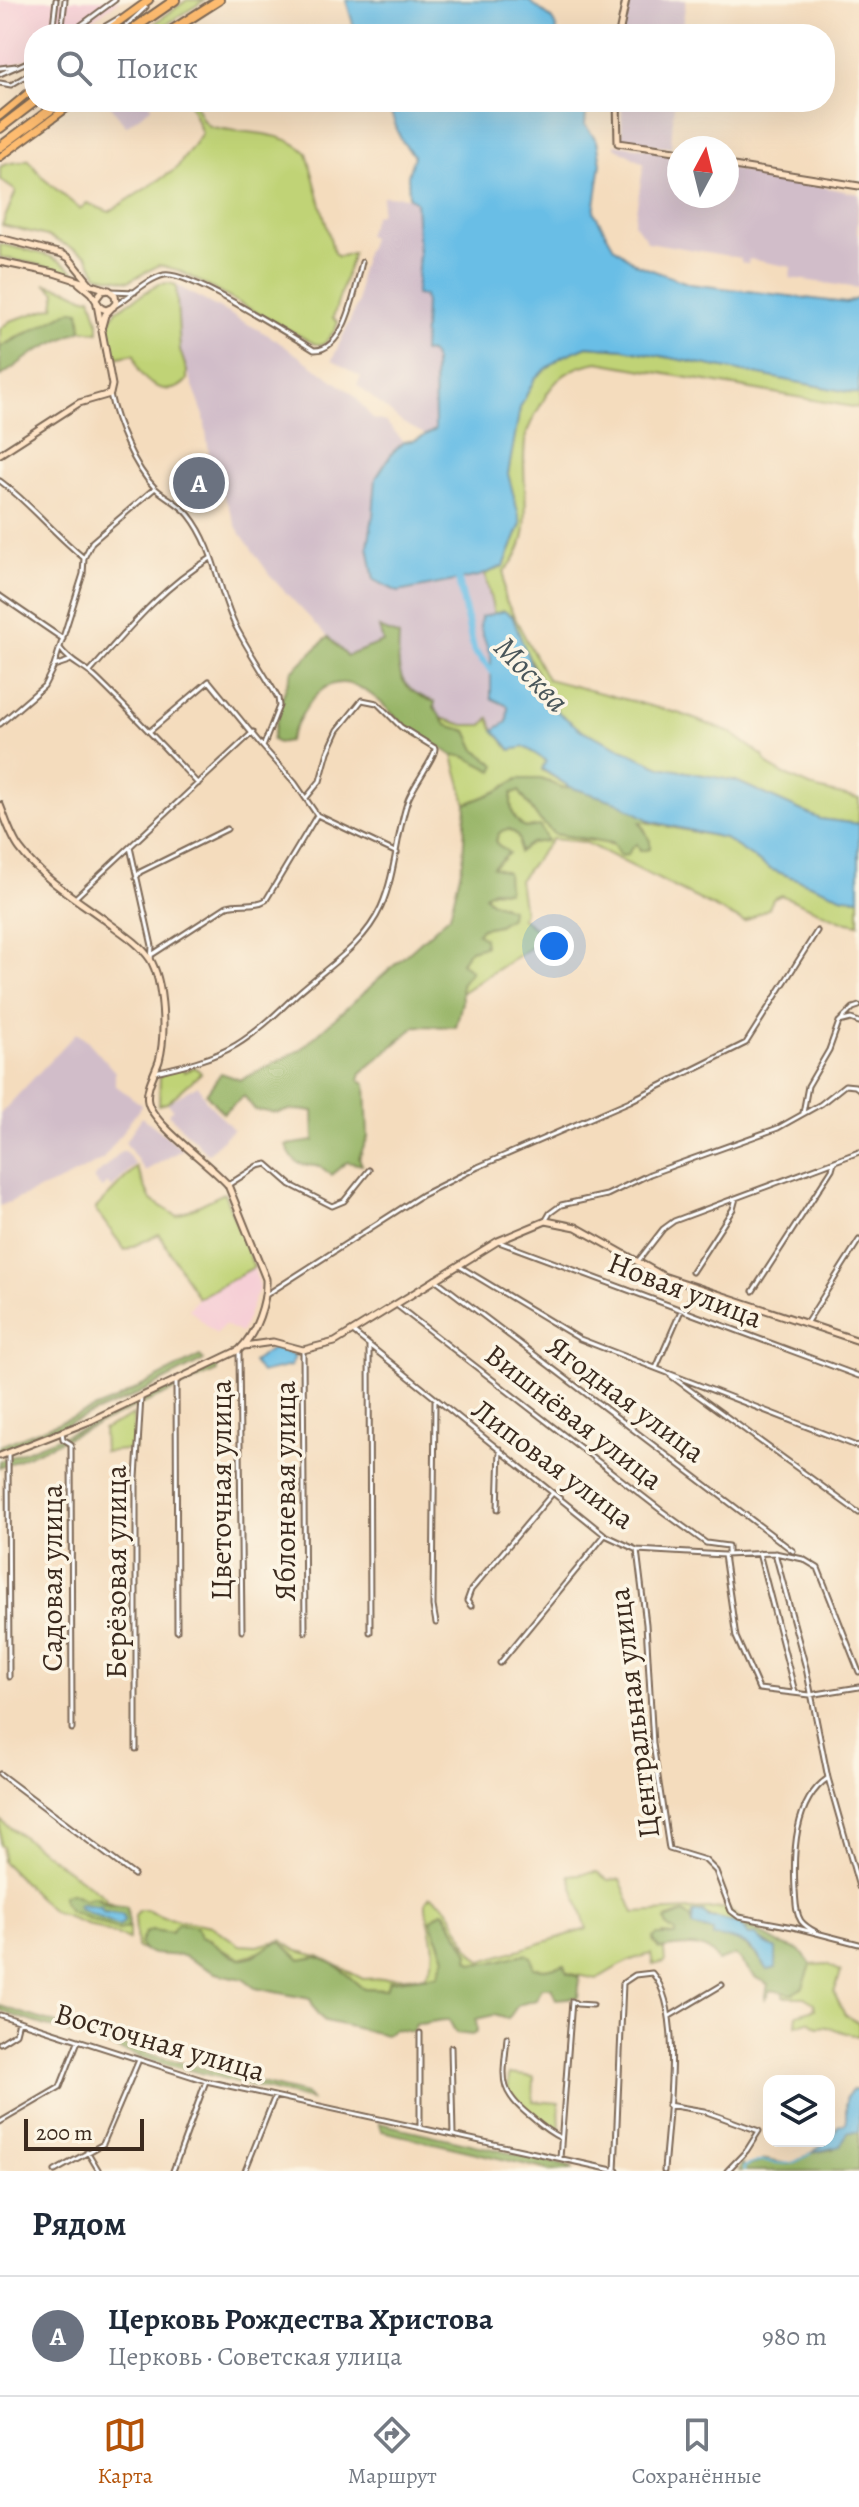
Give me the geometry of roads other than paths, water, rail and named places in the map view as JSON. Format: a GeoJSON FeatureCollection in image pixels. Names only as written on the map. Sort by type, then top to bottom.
{"type":"FeatureCollection","features":[{"type":"Feature","properties":{"kind":"highway"},"geometry":{"type":"LineString","coordinates":[[140,24],[175,0]]}},
{"type":"Feature","properties":{"kind":"highway"},"geometry":{"type":"LineString","coordinates":[[182,24],[219,0]]}},
{"type":"Feature","properties":{"kind":"highway"},"geometry":{"type":"LineString","coordinates":[[0,128],[24,110]]}},
{"type":"Feature","properties":{"kind":"highway"},"geometry":{"type":"LineString","coordinates":[[0,147],[47,112]]}},
{"type":"Feature","properties":{"kind":"main road"},"geometry":{"type":"LineString","coordinates":[[116,24],[147,4]]}},
{"type":"Feature","properties":{"kind":"main road"},"geometry":{"type":"LineString","coordinates":[[0,116],[24,96]]}},
{"type":"Feature","properties":{"kind":"main road"},"geometry":{"type":"LineString","coordinates":[[0,157],[61,112]]}},
{"type":"Feature","properties":{"kind":"street"},"geometry":{"type":"LineString","coordinates":[[53,24],[56,0]]}},
{"type":"Feature","properties":{"kind":"street"},"geometry":{"type":"LineString","coordinates":[[62,24],[65,0]]}},
{"type":"Feature","properties":{"kind":"street"},"geometry":{"type":"LineString","coordinates":[[83,24],[115,0]]}},
{"type":"Feature","properties":{"kind":"street"},"geometry":{"type":"LineString","coordinates":[[621,24],[626,0]]}},
{"type":"Feature","properties":{"kind":"street"},"geometry":{"type":"LineString","coordinates":[[127,24],[147,4]]}},
{"type":"Feature","properties":{"kind":"street"},"geometry":{"type":"LineString","coordinates":[[110,24],[136,9]]}},
{"type":"Feature","properties":{"kind":"street"},"geometry":{"type":"LineString","coordinates":[[0,68],[24,65]]}},
{"type":"Feature","properties":{"kind":"street"},"geometry":{"type":"LineString","coordinates":[[0,74],[24,65]]}},
{"type":"Feature","properties":{"kind":"street"},"geometry":{"type":"LineString","coordinates":[[0,83],[11,85],[24,77]]}},
{"type":"Feature","properties":{"kind":"street"},"geometry":{"type":"LineString","coordinates":[[617,112],[618,144],[667,150]]}},
{"type":"Feature","properties":{"kind":"street"},"geometry":{"type":"LineString","coordinates":[[739,167],[859,186]]}},
{"type":"Feature","properties":{"kind":"street"},"geometry":{"type":"LineString","coordinates":[[0,238],[62,254],[92,285]]}},
{"type":"Feature","properties":{"kind":"street"},"geometry":{"type":"LineString","coordinates":[[101,330],[105,315],[113,307],[162,276],[175,275],[314,350],[320,350],[329,345],[344,326],[362,262]]}},
{"type":"Feature","properties":{"kind":"street"},"geometry":{"type":"LineString","coordinates":[[0,263],[68,277],[109,290],[129,294],[138,291]]}},
{"type":"Feature","properties":{"kind":"street"},"geometry":{"type":"LineString","coordinates":[[68,277],[87,289],[103,309],[113,307]]}},
{"type":"Feature","properties":{"kind":"street"},"geometry":{"type":"LineString","coordinates":[[109,290],[99,292],[96,302],[112,385],[110,394],[120,429],[157,489],[189,516],[211,558],[233,621],[278,698],[279,706],[263,746]]}},
{"type":"Feature","properties":{"kind":"street"},"geometry":{"type":"LineString","coordinates":[[109,290],[116,298],[113,307]]}},
{"type":"Feature","properties":{"kind":"street"},"geometry":{"type":"LineString","coordinates":[[0,454],[79,403],[110,394]]}},
{"type":"Feature","properties":{"kind":"street"},"geometry":{"type":"LineString","coordinates":[[0,481],[84,558]]}},
{"type":"Feature","properties":{"kind":"street"},"geometry":{"type":"LineString","coordinates":[[0,724],[42,689],[54,666],[83,574],[84,558],[92,542],[157,489]]}},
{"type":"Feature","properties":{"kind":"street"},"geometry":{"type":"LineString","coordinates":[[90,672],[163,592],[211,558]]}},
{"type":"Feature","properties":{"kind":"street"},"geometry":{"type":"LineString","coordinates":[[0,596],[63,639]]}},
{"type":"Feature","properties":{"kind":"street"},"geometry":{"type":"LineString","coordinates":[[60,648],[69,661],[90,672],[198,784]]}},
{"type":"Feature","properties":{"kind":"street"},"geometry":{"type":"LineString","coordinates":[[54,666],[69,661]]}},
{"type":"Feature","properties":{"kind":"street"},"geometry":{"type":"LineString","coordinates":[[149,731],[205,681],[209,681],[317,815],[397,853]]}},
{"type":"Feature","properties":{"kind":"street"},"geometry":{"type":"LineString","coordinates":[[155,1072],[236,1045],[349,950],[370,928],[382,905],[407,803],[415,782],[436,751],[433,744],[401,727],[377,703],[362,700],[338,730],[320,781],[306,798]]}},
{"type":"Feature","properties":{"kind":"street"},"geometry":{"type":"LineString","coordinates":[[76,897],[253,732]]}},
{"type":"Feature","properties":{"kind":"street"},"geometry":{"type":"LineString","coordinates":[[0,805],[19,848],[41,872],[152,957]]}},
{"type":"Feature","properties":{"kind":"street"},"geometry":{"type":"LineString","coordinates":[[152,957],[227,906],[263,903],[317,815]]}},
{"type":"Feature","properties":{"kind":"street"},"geometry":{"type":"LineString","coordinates":[[137,882],[140,872],[227,829]]}},
{"type":"Feature","properties":{"kind":"street"},"geometry":{"type":"LineString","coordinates":[[130,847],[159,986],[163,1028],[162,1044],[148,1097],[156,1117],[228,1185],[266,1279],[266,1295],[241,1348]]}},
{"type":"Feature","properties":{"kind":"street"},"geometry":{"type":"LineString","coordinates":[[266,1295],[432,1190],[630,1101],[746,1043],[817,931]]}},
{"type":"Feature","properties":{"kind":"street"},"geometry":{"type":"LineString","coordinates":[[803,1113],[808,1086],[829,1050],[839,1022],[859,1006]]}},
{"type":"Feature","properties":{"kind":"street"},"geometry":{"type":"LineString","coordinates":[[839,1022],[851,1019],[859,1022]]}},
{"type":"Feature","properties":{"kind":"street"},"geometry":{"type":"LineString","coordinates":[[546,1221],[550,1213],[561,1205],[607,1195],[650,1174],[778,1128],[821,1104],[845,1085],[859,1089]]}},
{"type":"Feature","properties":{"kind":"street"},"geometry":{"type":"LineString","coordinates":[[637,1263],[668,1225],[859,1152]]}},
{"type":"Feature","properties":{"kind":"street"},"geometry":{"type":"LineString","coordinates":[[753,1291],[834,1162]]}},
{"type":"Feature","properties":{"kind":"street"},"geometry":{"type":"LineString","coordinates":[[228,1185],[258,1166],[267,1164],[291,1185],[332,1206],[344,1201],[369,1170]]}},
{"type":"Feature","properties":{"kind":"street"},"geometry":{"type":"LineString","coordinates":[[692,1272],[733,1209],[736,1198]]}},
{"type":"Feature","properties":{"kind":"street"},"geometry":{"type":"LineString","coordinates":[[252,1329],[273,1342],[303,1350],[335,1342],[498,1241],[546,1221],[576,1227],[613,1246],[637,1263],[694,1287],[859,1341]]}},
{"type":"Feature","properties":{"kind":"street"},"geometry":{"type":"LineString","coordinates":[[807,1322],[859,1240]]}},
{"type":"Feature","properties":{"kind":"street","name":"Новая улица"},"geometry":{"type":"LineString","coordinates":[[498,1241],[859,1376]]}},
{"type":"Feature","properties":{"kind":"street"},"geometry":{"type":"LineString","coordinates":[[458,1265],[580,1339],[859,1447]]}},
{"type":"Feature","properties":{"kind":"street","name":"Ягодная улица"},"geometry":{"type":"LineString","coordinates":[[435,1279],[793,1551]]}},
{"type":"Feature","properties":{"kind":"street"},"geometry":{"type":"LineString","coordinates":[[656,1368],[694,1287]]}},
{"type":"Feature","properties":{"kind":"street","name":"Вишнёвая улица"},"geometry":{"type":"LineString","coordinates":[[395,1304],[706,1543],[728,1546],[726,1554]]}},
{"type":"Feature","properties":{"kind":"street","name":"Липовая улица"},"geometry":{"type":"LineString","coordinates":[[353,1332],[605,1535],[637,1550],[775,1553],[803,1559],[818,1568],[859,1672]]}},
{"type":"Feature","properties":{"kind":"street"},"geometry":{"type":"LineString","coordinates":[[0,1456],[62,1432],[241,1348],[273,1342]]}},
{"type":"Feature","properties":{"kind":"street"},"geometry":{"type":"LineString","coordinates":[[369,1346],[370,1632]]}},
{"type":"Feature","properties":{"kind":"street","name":"Цветочная улица"},"geometry":{"type":"LineString","coordinates":[[241,1348],[242,1631]]}},
{"type":"Feature","properties":{"kind":"street","name":"Яблоневая улица"},"geometry":{"type":"LineString","coordinates":[[303,1350],[305,1632]]}},
{"type":"Feature","properties":{"kind":"street"},"geometry":{"type":"LineString","coordinates":[[666,1372],[859,1513]]}},
{"type":"Feature","properties":{"kind":"street"},"geometry":{"type":"LineString","coordinates":[[176,1379],[177,1631]]}},
{"type":"Feature","properties":{"kind":"street","name":"Берёзовая улица"},"geometry":{"type":"LineString","coordinates":[[136,1749],[136,1478],[140,1396]]}},
{"type":"Feature","properties":{"kind":"street"},"geometry":{"type":"LineString","coordinates":[[435,1400],[433,1606],[436,1623]]}},
{"type":"Feature","properties":{"kind":"street","name":"Садовая улица"},"geometry":{"type":"LineString","coordinates":[[62,1432],[63,1439],[71,1444],[72,1729]]}},
{"type":"Feature","properties":{"kind":"street"},"geometry":{"type":"LineString","coordinates":[[498,1509],[500,1449]]}},
{"type":"Feature","properties":{"kind":"street"},"geometry":{"type":"LineString","coordinates":[[8,1453],[9,1677]]}},
{"type":"Feature","properties":{"kind":"street"},"geometry":{"type":"LineString","coordinates":[[471,1606],[467,1601],[471,1590],[552,1494]]}},
{"type":"Feature","properties":{"kind":"street"},"geometry":{"type":"LineString","coordinates":[[500,1663],[605,1535]]}},
{"type":"Feature","properties":{"kind":"street","name":"Центральная улица"},"geometry":{"type":"LineString","coordinates":[[637,1550],[646,1624],[653,1744],[669,1849],[705,1860],[716,1871],[731,1911],[739,1917],[830,1937]]}},
{"type":"Feature","properties":{"kind":"street"},"geometry":{"type":"LineString","coordinates":[[759,1553],[795,1692]]}},
{"type":"Feature","properties":{"kind":"street"},"geometry":{"type":"LineString","coordinates":[[775,1553],[806,1668],[828,1778],[859,1887]]}},
{"type":"Feature","properties":{"kind":"street"},"geometry":{"type":"LineString","coordinates":[[726,1554],[736,1637],[759,1689],[810,1695],[859,1687]]}},
{"type":"Feature","properties":{"kind":"street"},"geometry":{"type":"LineString","coordinates":[[0,1774],[134,1875]]}},
{"type":"Feature","properties":{"kind":"street"},"geometry":{"type":"LineString","coordinates":[[828,1778],[804,1809],[797,1837],[794,1868],[798,1916],[810,1929],[859,1944]]}},
{"type":"Feature","properties":{"kind":"street"},"geometry":{"type":"LineString","coordinates":[[616,2171],[623,1983],[635,1975],[652,1973],[660,1982],[670,2016],[672,2046],[664,2171]]}},
{"type":"Feature","properties":{"kind":"street"},"geometry":{"type":"LineString","coordinates":[[670,2016],[722,1985]]}},
{"type":"Feature","properties":{"kind":"street"},"geometry":{"type":"LineString","coordinates":[[560,2158],[572,2001],[593,2005]]}},
{"type":"Feature","properties":{"kind":"street","name":"Восточная улица"},"geometry":{"type":"LineString","coordinates":[[0,2015],[206,2081],[616,2171]]}},
{"type":"Feature","properties":{"kind":"street"},"geometry":{"type":"LineString","coordinates":[[0,2043],[16,2033],[19,2021]]}},
{"type":"Feature","properties":{"kind":"street"},"geometry":{"type":"LineString","coordinates":[[420,2033],[420,2127]]}},
{"type":"Feature","properties":{"kind":"street"},"geometry":{"type":"LineString","coordinates":[[507,2037],[507,2094],[523,2111],[561,2138]]}},
{"type":"Feature","properties":{"kind":"street"},"geometry":{"type":"LineString","coordinates":[[0,2122],[60,2087],[78,2041]]}},
{"type":"Feature","properties":{"kind":"street"},"geometry":{"type":"LineString","coordinates":[[451,2047],[453,2135]]}},
{"type":"Feature","properties":{"kind":"street"},"geometry":{"type":"LineString","coordinates":[[55,2171],[103,2144],[139,2061]]}},
{"type":"Feature","properties":{"kind":"street"},"geometry":{"type":"LineString","coordinates":[[173,2171],[206,2081]]}},
{"type":"Feature","properties":{"kind":"street"},"geometry":{"type":"LineString","coordinates":[[245,2171],[275,2096]]}},
{"type":"Feature","properties":{"kind":"street"},"geometry":{"type":"LineString","coordinates":[[668,2105],[704,2111],[759,2131],[747,2150],[727,2171]]}},
{"type":"Feature","properties":{"kind":"street"},"geometry":{"type":"LineString","coordinates":[[87,2151],[99,2171]]}},
{"type":"Feature","properties":{"kind":"water"},"geometry":{"type":"Polygon","coordinates":[[[346,0],[529,0],[555,24],[353,24],[346,0]]]}},
{"type":"Feature","properties":{"kind":"water"},"geometry":{"type":"Polygon","coordinates":[[[391,112],[586,112],[585,125],[597,141],[601,163],[594,212],[614,247],[638,265],[690,284],[846,303],[859,298],[859,394],[624,349],[587,346],[561,357],[535,378],[520,408],[508,474],[521,524],[504,566],[479,576],[398,592],[374,580],[368,546],[376,478],[392,453],[404,442],[416,440],[435,430],[434,358],[431,353],[423,352],[425,303],[424,296],[416,295],[419,254],[416,202],[409,197],[408,175],[414,156],[401,140],[391,112]]]}},
{"type":"Feature","properties":{"kind":"water"},"geometry":{"type":"Polygon","coordinates":[[[504,611],[512,616],[534,672],[558,712],[581,730],[660,767],[736,781],[820,819],[859,824],[859,898],[844,897],[770,869],[724,838],[653,822],[617,802],[570,787],[542,769],[546,761],[525,747],[511,750],[494,730],[507,722],[508,706],[491,698],[491,658],[480,627],[481,617],[504,611]]]}},
{"type":"Feature","properties":{"kind":"water"},"geometry":{"type":"Polygon","coordinates":[[[273,1348],[295,1356],[291,1366],[261,1373],[253,1362],[273,1348]]]}},
{"type":"Feature","properties":{"kind":"water"},"geometry":{"type":"Polygon","coordinates":[[[81,1904],[123,1915],[124,1921],[119,1926],[79,1908],[81,1904]]]}},
{"type":"Feature","properties":{"kind":"water"},"geometry":{"type":"Polygon","coordinates":[[[703,1912],[709,1918],[741,1925],[748,1935],[756,1935],[776,1949],[776,1968],[768,1970],[756,1953],[740,1941],[713,1937],[713,1931],[692,1926],[693,1913],[703,1912]]]}},
{"type":"Feature","properties":{"kind":"water"},"geometry":{"type":"Polygon","coordinates":[[[852,2090],[859,2090],[859,2132],[848,2132],[841,2146],[811,2153],[820,2147],[835,2147],[835,2131],[846,2123],[846,2097],[852,2090]]]}},
{"type":"Feature","properties":{"kind":"waterway","name":"Москва"},"geometry":{"type":"LineString","coordinates":[[457,573],[474,651],[495,674]]}},
{"type":"Feature","properties":{"kind":"waterway"},"geometry":{"type":"LineString","coordinates":[[744,2171],[744,2167],[752,2164],[792,2163],[811,2153]]}},
{"type":"Feature","properties":{"kind":"tunnel"},"geometry":{"type":"LineString","coordinates":[[146,7],[154,0]]}},
{"type":"Feature","properties":{"kind":"place","name":"Церковь Рождества Христова"},"geometry":{"type":"Point","coordinates":[199,483]}}]}
